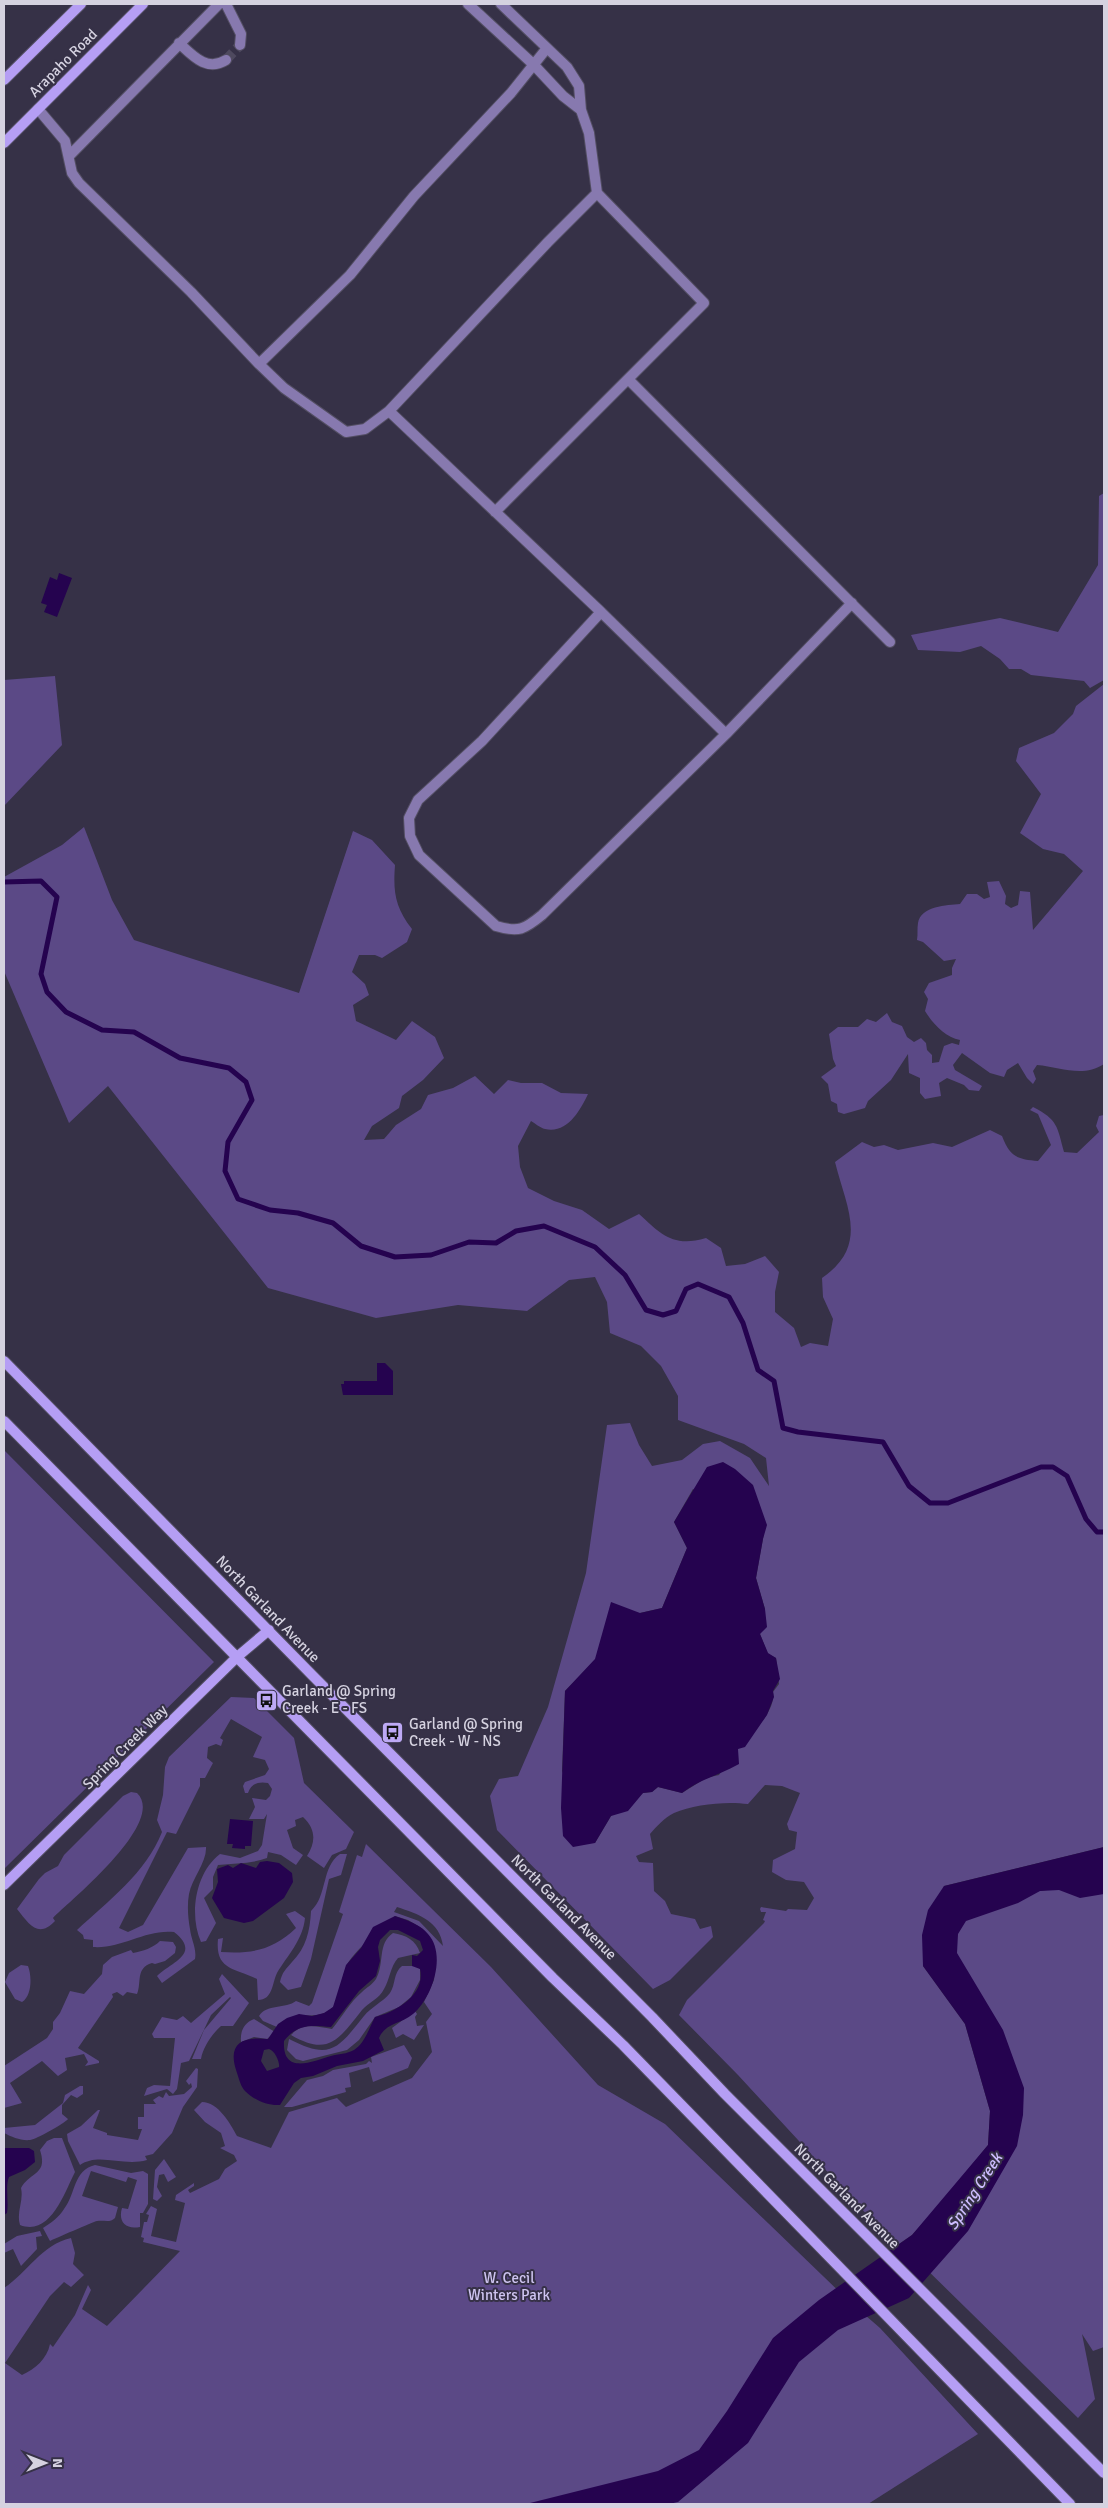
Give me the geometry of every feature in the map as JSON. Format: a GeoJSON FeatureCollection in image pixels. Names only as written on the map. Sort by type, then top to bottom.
{"type":"FeatureCollection","features":[{"type":"Feature","properties":{"kind":"main road","name":"Arapaho Road"},"geometry":{"type":"LineString","coordinates":[[4,80],[81,4]]}},
{"type":"Feature","properties":{"kind":"main road","name":"Arapaho Road"},"geometry":{"type":"LineString","coordinates":[[4,143],[143,4]]}},
{"type":"Feature","properties":{"kind":"main road","name":"North Garland Avenue"},"geometry":{"type":"LineString","coordinates":[[4,1361],[652,2017],[724,2094],[1104,2473]]}},
{"type":"Feature","properties":{"kind":"main road"},"geometry":{"type":"LineString","coordinates":[[4,1420],[700,2124],[965,2394],[1070,2504]]}},
{"type":"Feature","properties":{"kind":"main road","name":"Spring Creek Way"},"geometry":{"type":"LineString","coordinates":[[4,1885],[237,1657],[269,1630]]}},
{"type":"Feature","properties":{"kind":"street"},"geometry":{"type":"LineString","coordinates":[[69,156],[219,4]]}},
{"type":"Feature","properties":{"kind":"street"},"geometry":{"type":"LineString","coordinates":[[226,4],[241,34],[240,45]]}},
{"type":"Feature","properties":{"kind":"street"},"geometry":{"type":"LineString","coordinates":[[468,4],[533,64],[563,96],[581,110]]}},
{"type":"Feature","properties":{"kind":"street"},"geometry":{"type":"LineString","coordinates":[[495,512],[704,303],[597,193],[589,132],[581,110],[579,86],[567,67],[502,4]]}},
{"type":"Feature","properties":{"kind":"street"},"geometry":{"type":"LineString","coordinates":[[179,44],[196,59],[210,65],[219,65],[226,60]]}},
{"type":"Feature","properties":{"kind":"street"},"geometry":{"type":"LineString","coordinates":[[259,364],[350,275],[414,196],[511,93],[547,48]]}},
{"type":"Feature","properties":{"kind":"street"},"geometry":{"type":"LineString","coordinates":[[38,109],[65,141],[72,173],[79,183],[191,292],[284,388],[346,432],[365,430],[389,411],[548,242],[597,193]]}},
{"type":"Feature","properties":{"kind":"street"},"geometry":{"type":"LineString","coordinates":[[628,379],[890,642]]}},
{"type":"Feature","properties":{"kind":"street"},"geometry":{"type":"LineString","coordinates":[[389,411],[601,612],[726,734]]}},
{"type":"Feature","properties":{"kind":"street"},"geometry":{"type":"LineString","coordinates":[[601,612],[482,741],[418,800],[409,818],[410,836],[419,855],[496,926],[509,930],[525,929],[542,915],[726,734],[852,603]]}},
{"type":"Feature","properties":{"kind":"green space"},"geometry":{"type":"Polygon","coordinates":[[[1104,493],[1104,680],[1090,688],[1084,681],[1031,675],[1021,669],[1009,669],[1000,659],[981,646],[960,652],[918,650],[911,635],[1000,618],[1058,632],[1098,565],[1099,496],[1104,493]]]}},
{"type":"Feature","properties":{"kind":"green space"},"geometry":{"type":"Polygon","coordinates":[[[55,676],[62,745],[4,806],[4,680],[55,676]]]}},
{"type":"Feature","properties":{"kind":"green space"},"geometry":{"type":"Polygon","coordinates":[[[1104,684],[1104,1064],[1096,1068],[1080,1071],[1037,1065],[1033,1071],[1036,1079],[1033,1084],[1018,1063],[1007,1070],[1004,1077],[990,1073],[962,1053],[953,1065],[955,1070],[982,1086],[979,1091],[969,1090],[964,1085],[947,1078],[939,1083],[941,1096],[925,1099],[920,1093],[920,1078],[909,1073],[908,1054],[891,1080],[868,1101],[865,1108],[844,1114],[838,1112],[837,1104],[831,1101],[828,1084],[821,1077],[836,1066],[829,1034],[838,1027],[858,1027],[867,1019],[876,1022],[887,1013],[892,1022],[902,1026],[907,1037],[914,1042],[921,1038],[926,1043],[927,1050],[932,1055],[932,1063],[939,1062],[944,1046],[952,1043],[959,1045],[960,1040],[949,1036],[940,1029],[925,1011],[928,999],[924,992],[929,983],[952,975],[952,968],[956,959],[944,961],[923,942],[917,940],[918,923],[924,913],[935,907],[960,904],[967,894],[977,894],[984,899],[990,897],[987,882],[999,881],[1006,896],[1005,904],[1011,908],[1018,905],[1020,891],[1030,892],[1033,930],[1083,871],[1064,854],[1043,849],[1020,833],[1041,794],[1016,761],[1019,748],[1054,733],[1073,714],[1076,706],[1104,684]]]}},
{"type":"Feature","properties":{"kind":"green space"},"geometry":{"type":"Polygon","coordinates":[[[84,827],[112,900],[134,940],[299,993],[353,831],[372,840],[395,865],[394,883],[396,899],[402,914],[412,929],[407,942],[382,958],[375,955],[359,955],[352,972],[365,984],[369,995],[353,1005],[356,1021],[396,1040],[412,1021],[435,1037],[444,1058],[423,1080],[402,1096],[399,1108],[372,1126],[364,1140],[384,1139],[396,1125],[421,1109],[428,1095],[453,1088],[475,1076],[494,1094],[508,1080],[521,1083],[542,1083],[561,1093],[588,1094],[577,1114],[560,1128],[553,1130],[545,1129],[531,1121],[518,1146],[520,1167],[528,1188],[554,1201],[582,1210],[609,1229],[639,1214],[661,1233],[676,1240],[695,1241],[706,1238],[721,1248],[726,1266],[745,1264],[765,1256],[779,1272],[775,1292],[775,1312],[794,1328],[801,1347],[810,1343],[828,1346],[833,1319],[823,1297],[822,1278],[837,1265],[846,1252],[850,1239],[851,1225],[835,1162],[862,1142],[874,1147],[884,1145],[898,1150],[933,1143],[952,1147],[990,1130],[1002,1136],[1011,1153],[1015,1156],[1038,1161],[1051,1145],[1038,1114],[1030,1110],[1033,1107],[1052,1120],[1058,1130],[1064,1152],[1077,1153],[1099,1132],[1096,1126],[1099,1116],[1104,1115],[1104,1847],[944,1886],[923,1966],[965,2024],[990,2111],[988,2145],[936,2209],[912,2235],[896,2246],[738,2075],[679,2015],[687,2000],[764,1923],[765,1921],[763,1920],[766,1912],[761,1912],[761,1907],[786,1911],[788,1909],[807,1910],[814,1898],[804,1882],[786,1880],[772,1872],[773,1860],[795,1849],[797,1832],[789,1830],[787,1824],[800,1793],[782,1786],[765,1785],[748,1804],[711,1804],[691,1807],[667,1817],[650,1834],[653,1849],[636,1856],[639,1862],[653,1863],[654,1891],[665,1901],[671,1914],[695,1919],[700,1929],[711,1926],[713,1937],[670,1980],[653,1989],[497,1830],[490,1796],[499,1779],[518,1776],[548,1707],[586,1573],[607,1425],[630,1423],[639,1445],[652,1466],[682,1460],[703,1444],[720,1441],[750,1458],[769,1486],[766,1458],[744,1444],[678,1420],[678,1396],[661,1366],[641,1346],[610,1333],[607,1302],[595,1277],[569,1280],[527,1311],[458,1305],[376,1318],[268,1288],[108,1086],[69,1123],[4,971],[4,877],[62,845],[84,827]],[[693,1489],[674,1522],[687,1548],[662,1608],[640,1613],[565,1691],[562,1771],[595,1843],[611,1816],[643,1793],[652,1792],[658,1787],[682,1793],[706,1778],[719,1775],[734,1753],[766,1716],[773,1700],[773,1692],[779,1684],[776,1658],[768,1654],[760,1634],[765,1609],[756,1578],[764,1533],[693,1489]]]}},
{"type":"Feature","properties":{"kind":"green space"},"geometry":{"type":"Polygon","coordinates":[[[4,1450],[214,1662],[4,1869],[4,1450]]]}},
{"type":"Feature","properties":{"kind":"green space"},"geometry":{"type":"Polygon","coordinates":[[[231,1697],[254,1698],[294,1738],[304,1783],[354,1832],[346,1849],[332,1855],[324,1868],[307,1856],[312,1846],[313,1836],[310,1826],[303,1817],[295,1820],[296,1826],[287,1830],[293,1848],[303,1855],[296,1865],[281,1855],[268,1852],[267,1858],[261,1860],[218,1865],[213,1877],[213,1889],[204,1898],[216,1923],[206,1941],[201,1942],[195,1920],[195,1907],[200,1883],[205,1872],[220,1854],[240,1858],[258,1851],[262,1845],[267,1814],[264,1819],[249,1819],[255,1807],[252,1798],[266,1800],[270,1796],[272,1789],[268,1783],[261,1782],[253,1785],[248,1793],[245,1793],[243,1786],[245,1782],[265,1775],[269,1769],[265,1760],[253,1757],[262,1737],[231,1719],[220,1738],[223,1740],[221,1746],[216,1744],[208,1747],[207,1758],[213,1763],[205,1778],[200,1778],[200,1786],[176,1834],[167,1832],[119,1928],[128,1932],[143,1925],[188,1848],[206,1847],[206,1853],[188,1898],[189,1920],[195,1959],[162,1983],[157,1976],[176,1962],[185,1952],[182,1940],[174,1932],[153,1933],[114,1945],[93,1947],[93,1940],[84,1939],[83,1935],[77,1930],[125,1886],[146,1861],[162,1832],[157,1820],[163,1795],[165,1767],[169,1757],[231,1697]]]}},
{"type":"Feature","properties":{"kind":"green space"},"geometry":{"type":"Polygon","coordinates":[[[131,1792],[137,1793],[143,1806],[139,1822],[129,1840],[96,1878],[53,1918],[55,1921],[44,1929],[34,1927],[17,1909],[39,1879],[45,1873],[58,1866],[64,1855],[123,1796],[131,1792]]]}},
{"type":"Feature","properties":{"kind":"green space","name":"W. Cecil Winters Park"},"geometry":{"type":"Polygon","coordinates":[[[366,1844],[491,1967],[598,2085],[665,2124],[850,2302],[880,2328],[978,2434],[868,2504],[4,2504],[4,2288],[51,2247],[71,2238],[75,2253],[73,2264],[84,2275],[71,2287],[64,2282],[50,2296],[5,2363],[22,2375],[40,2363],[50,2344],[53,2347],[75,2315],[88,2285],[91,2290],[82,2309],[107,2326],[180,2251],[143,2242],[144,2238],[141,2237],[144,2222],[147,2222],[149,2215],[146,2214],[151,2206],[157,2209],[151,2236],[176,2242],[185,2203],[175,2200],[176,2195],[194,2183],[194,2186],[188,2190],[190,2193],[219,2179],[225,2169],[237,2161],[234,2155],[220,2148],[225,2146],[221,2133],[205,2122],[194,2110],[202,2102],[213,2105],[218,2109],[237,2136],[271,2148],[289,2112],[337,2098],[346,2107],[412,2078],[432,2052],[426,2022],[432,2014],[424,2002],[434,1980],[436,1953],[423,1929],[408,1920],[395,1916],[368,1940],[349,1961],[344,1972],[336,2003],[327,2012],[291,2017],[277,2027],[263,2021],[259,2016],[266,2010],[296,2001],[309,2006],[312,2003],[343,1914],[339,1912],[357,1855],[362,1857],[366,1844]],[[397,1907],[394,1912],[419,1921],[443,1946],[438,1930],[433,1925],[420,1916],[397,1907]]]}},
{"type":"Feature","properties":{"kind":"green space"},"geometry":{"type":"Polygon","coordinates":[[[340,1854],[347,1854],[341,1875],[329,1879],[311,1959],[301,1987],[288,1990],[280,1982],[282,1976],[304,1945],[310,1925],[311,1911],[320,1897],[330,1866],[340,1854]]]}},
{"type":"Feature","properties":{"kind":"green space"},"geometry":{"type":"Polygon","coordinates":[[[1104,1883],[1104,2347],[1093,2351],[1082,2334],[1095,2399],[1078,2418],[915,2258],[1003,2149],[990,2054],[933,1945],[981,1898],[1104,1883]]]}},
{"type":"Feature","properties":{"kind":"green space"},"geometry":{"type":"Polygon","coordinates":[[[295,1911],[305,1918],[304,1926],[294,1947],[277,1973],[269,1994],[267,1997],[258,2000],[257,1979],[228,1967],[223,1962],[218,1949],[218,1939],[223,1938],[221,1952],[243,1952],[262,1949],[279,1941],[296,1928],[286,1914],[295,1911]]]}},
{"type":"Feature","properties":{"kind":"green space"},"geometry":{"type":"Polygon","coordinates":[[[393,1933],[410,1939],[420,1953],[398,1958],[393,1965],[382,1992],[362,2010],[347,2029],[332,2042],[324,2044],[304,2041],[291,2035],[300,2028],[305,2027],[332,2029],[354,2000],[376,1979],[379,1973],[383,1948],[388,1937],[393,1933]]]}},
{"type":"Feature","properties":{"kind":"green space"},"geometry":{"type":"Polygon","coordinates":[[[160,1941],[173,1942],[176,1947],[175,1953],[165,1961],[152,1963],[143,1968],[137,1994],[127,1992],[123,1996],[117,1992],[112,1994],[113,1997],[78,2048],[99,2061],[99,2063],[85,2066],[88,2062],[84,2054],[65,2058],[67,2070],[58,2076],[42,2061],[10,2083],[22,2103],[4,2108],[4,2066],[47,2038],[53,2029],[53,2022],[60,2013],[70,1991],[84,1994],[102,1974],[103,1965],[112,1957],[131,1950],[133,1953],[144,1950],[160,1941]]]}},
{"type":"Feature","properties":{"kind":"green space"},"geometry":{"type":"Polygon","coordinates":[[[21,1965],[28,1966],[30,1975],[28,1995],[22,2002],[15,1999],[5,1982],[9,1973],[21,1965]]]}},
{"type":"Feature","properties":{"kind":"green space"},"geometry":{"type":"Polygon","coordinates":[[[402,1966],[416,1966],[420,1969],[420,1980],[411,1997],[399,2007],[375,2017],[359,2040],[347,2050],[303,2061],[296,2059],[287,2050],[289,2039],[314,2049],[324,2050],[339,2044],[367,2013],[390,1993],[397,1972],[402,1966]]]}},
{"type":"Feature","properties":{"kind":"green space"},"geometry":{"type":"Polygon","coordinates":[[[222,1974],[249,2003],[233,2026],[221,2026],[214,2033],[206,2045],[201,2059],[192,2059],[204,2030],[231,1998],[211,2015],[189,2061],[181,2063],[177,2089],[173,2094],[167,2089],[144,2096],[147,2088],[154,2085],[170,2086],[175,2038],[154,2038],[152,2034],[162,2017],[177,2020],[183,2016],[191,2023],[225,1994],[219,1979],[222,1974]]]}},
{"type":"Feature","properties":{"kind":"green space"},"geometry":{"type":"Polygon","coordinates":[[[415,2011],[417,2014],[415,2017],[417,2026],[424,2025],[414,2040],[403,2034],[396,2038],[392,2028],[415,2011]]]}},
{"type":"Feature","properties":{"kind":"green space"},"geometry":{"type":"Polygon","coordinates":[[[254,2019],[275,2032],[267,2039],[254,2037],[241,2042],[243,2028],[254,2019]]]}},
{"type":"Feature","properties":{"kind":"green space"},"geometry":{"type":"Polygon","coordinates":[[[404,2045],[412,2058],[408,2068],[373,2082],[369,2067],[349,2073],[351,2087],[345,2088],[346,2092],[292,2107],[284,2107],[307,2080],[323,2076],[333,2070],[366,2064],[369,2061],[372,2063],[371,2057],[404,2045]]]}},
{"type":"Feature","properties":{"kind":"green space"},"geometry":{"type":"Polygon","coordinates":[[[196,2068],[198,2069],[197,2087],[183,2107],[172,2133],[153,2154],[145,2156],[147,2160],[129,2162],[95,2160],[87,2161],[80,2165],[68,2141],[67,2134],[81,2126],[100,2110],[93,2128],[107,2133],[107,2135],[138,2140],[142,2129],[138,2129],[138,2117],[144,2117],[144,2104],[156,2104],[153,2100],[159,2096],[163,2098],[166,2092],[169,2096],[184,2094],[192,2087],[191,2083],[189,2085],[186,2081],[196,2068]]]}},
{"type":"Feature","properties":{"kind":"green space"},"geometry":{"type":"Polygon","coordinates":[[[83,2086],[83,2094],[77,2098],[71,2095],[62,2105],[62,2114],[68,2119],[56,2127],[30,2140],[20,2139],[4,2133],[4,2128],[35,2125],[63,2103],[65,2095],[83,2086]]]}},
{"type":"Feature","properties":{"kind":"green space"},"geometry":{"type":"Polygon","coordinates":[[[54,2138],[62,2138],[75,2172],[61,2200],[48,2219],[31,2227],[20,2225],[21,2188],[40,2169],[42,2158],[40,2150],[47,2141],[54,2138]]]}},
{"type":"Feature","properties":{"kind":"green space"},"geometry":{"type":"Polygon","coordinates":[[[164,2159],[176,2177],[168,2182],[164,2174],[159,2175],[157,2187],[162,2196],[157,2201],[153,2199],[155,2170],[164,2159]]]}},
{"type":"Feature","properties":{"kind":"green space"},"geometry":{"type":"Polygon","coordinates":[[[95,2165],[131,2173],[143,2171],[148,2174],[148,2204],[143,2213],[140,2213],[140,2227],[127,2226],[121,2217],[122,2208],[128,2209],[137,2180],[128,2177],[126,2182],[91,2171],[82,2196],[118,2207],[115,2218],[109,2221],[97,2221],[50,2241],[43,2228],[55,2220],[62,2212],[83,2172],[95,2165]]]}},
{"type":"Feature","properties":{"kind":"green space"},"geometry":{"type":"Polygon","coordinates":[[[40,2231],[42,2236],[36,2237],[37,2249],[21,2266],[13,2249],[4,2253],[4,2244],[17,2236],[40,2231]]]}},
{"type":"Feature","properties":{"kind":"water"},"geometry":{"type":"Polygon","coordinates":[[[59,573],[72,578],[57,617],[44,612],[47,605],[41,603],[50,577],[57,580],[59,573]]]}},
{"type":"Feature","properties":{"kind":"water"},"geometry":{"type":"Polygon","coordinates":[[[377,1363],[385,1363],[393,1371],[393,1395],[343,1395],[341,1384],[344,1384],[344,1381],[377,1381],[377,1363]]]}},
{"type":"Feature","properties":{"kind":"water"},"geometry":{"type":"Polygon","coordinates":[[[723,1462],[735,1469],[753,1485],[767,1525],[756,1578],[765,1609],[767,1627],[760,1634],[768,1653],[776,1658],[780,1679],[773,1691],[774,1697],[767,1715],[745,1747],[738,1749],[739,1764],[696,1784],[682,1793],[658,1787],[652,1792],[643,1793],[628,1811],[611,1816],[595,1843],[573,1847],[563,1836],[561,1808],[565,1691],[595,1659],[611,1602],[640,1613],[662,1608],[687,1548],[674,1522],[707,1467],[723,1462]]]}},
{"type":"Feature","properties":{"kind":"water"},"geometry":{"type":"Polygon","coordinates":[[[230,1819],[253,1821],[251,1846],[245,1846],[245,1849],[232,1848],[233,1844],[227,1844],[230,1819]]]}},
{"type":"Feature","properties":{"kind":"water","name":"Spring Creek"},"geometry":{"type":"Polygon","coordinates":[[[1104,1847],[1104,1894],[1080,1898],[1059,1890],[1040,1891],[1018,1903],[966,1921],[958,1934],[957,1953],[1003,2030],[1024,2088],[1023,2115],[1017,2146],[968,2231],[909,2298],[838,2330],[799,2362],[748,2443],[678,2502],[669,2504],[526,2504],[658,2471],[699,2450],[727,2411],[773,2338],[819,2300],[912,2235],[988,2145],[990,2111],[965,2024],[923,1966],[922,1935],[928,1910],[944,1886],[1104,1847]]]}},
{"type":"Feature","properties":{"kind":"water"},"geometry":{"type":"Polygon","coordinates":[[[260,1862],[279,1863],[292,1873],[293,1882],[284,1898],[253,1921],[244,1923],[224,1918],[212,1898],[218,1882],[217,1869],[228,1865],[233,1868],[241,1863],[256,1868],[260,1862]]]}},
{"type":"Feature","properties":{"kind":"water"},"geometry":{"type":"Polygon","coordinates":[[[395,1916],[421,1928],[434,1943],[437,1964],[435,1976],[420,2007],[413,2014],[385,2029],[379,2038],[384,2050],[363,2061],[337,2066],[313,2076],[301,2078],[294,2083],[280,2105],[261,2102],[253,2097],[242,2087],[234,2063],[235,2049],[238,2044],[250,2039],[268,2039],[278,2024],[287,2018],[299,2014],[312,2016],[324,2013],[333,2007],[346,1965],[361,1948],[373,1927],[395,1916]],[[390,1930],[380,1940],[378,1947],[380,1961],[376,1976],[359,1991],[331,2027],[304,2027],[289,2035],[284,2041],[288,2059],[293,2062],[308,2063],[354,2050],[364,2039],[375,2017],[392,2011],[414,1994],[421,1978],[420,1969],[412,1966],[412,1955],[417,1956],[423,1950],[420,1941],[398,1930],[390,1930]],[[269,2049],[264,2050],[261,2061],[267,2071],[279,2067],[277,2057],[269,2049]]]}},
{"type":"Feature","properties":{"kind":"water"},"geometry":{"type":"Polygon","coordinates":[[[4,2148],[29,2148],[34,2151],[35,2162],[25,2170],[9,2177],[7,2185],[7,2213],[4,2215],[4,2148]]]}},
{"type":"Feature","properties":{"kind":"waterway"},"geometry":{"type":"LineString","coordinates":[[4,882],[41,881],[57,897],[41,974],[47,992],[66,1012],[102,1030],[134,1032],[180,1058],[229,1068],[246,1082],[252,1100],[228,1142],[225,1171],[238,1199],[270,1210],[298,1213],[333,1223],[361,1246],[395,1257],[431,1255],[469,1242],[496,1243],[516,1231],[544,1226],[595,1247],[625,1275],[646,1310],[663,1315],[676,1311],[686,1289],[698,1284],[729,1297],[743,1323],[758,1370],[774,1381],[783,1428],[798,1432],[883,1442],[909,1486],[930,1503],[948,1503],[1041,1467],[1053,1467],[1067,1476],[1086,1519],[1097,1532],[1104,1532]]}},
{"type":"Feature","properties":{"kind":"tunnel"},"geometry":{"type":"LineString","coordinates":[[226,60],[240,45]]}},
{"type":"Feature","properties":{"kind":"place","name":"Garland @ Spring Creek - E - FS"},"geometry":{"type":"Point","coordinates":[266,1700]}},
{"type":"Feature","properties":{"kind":"place","name":"Garland @ Spring Creek - W - NS"},"geometry":{"type":"Point","coordinates":[393,1733]}}]}
